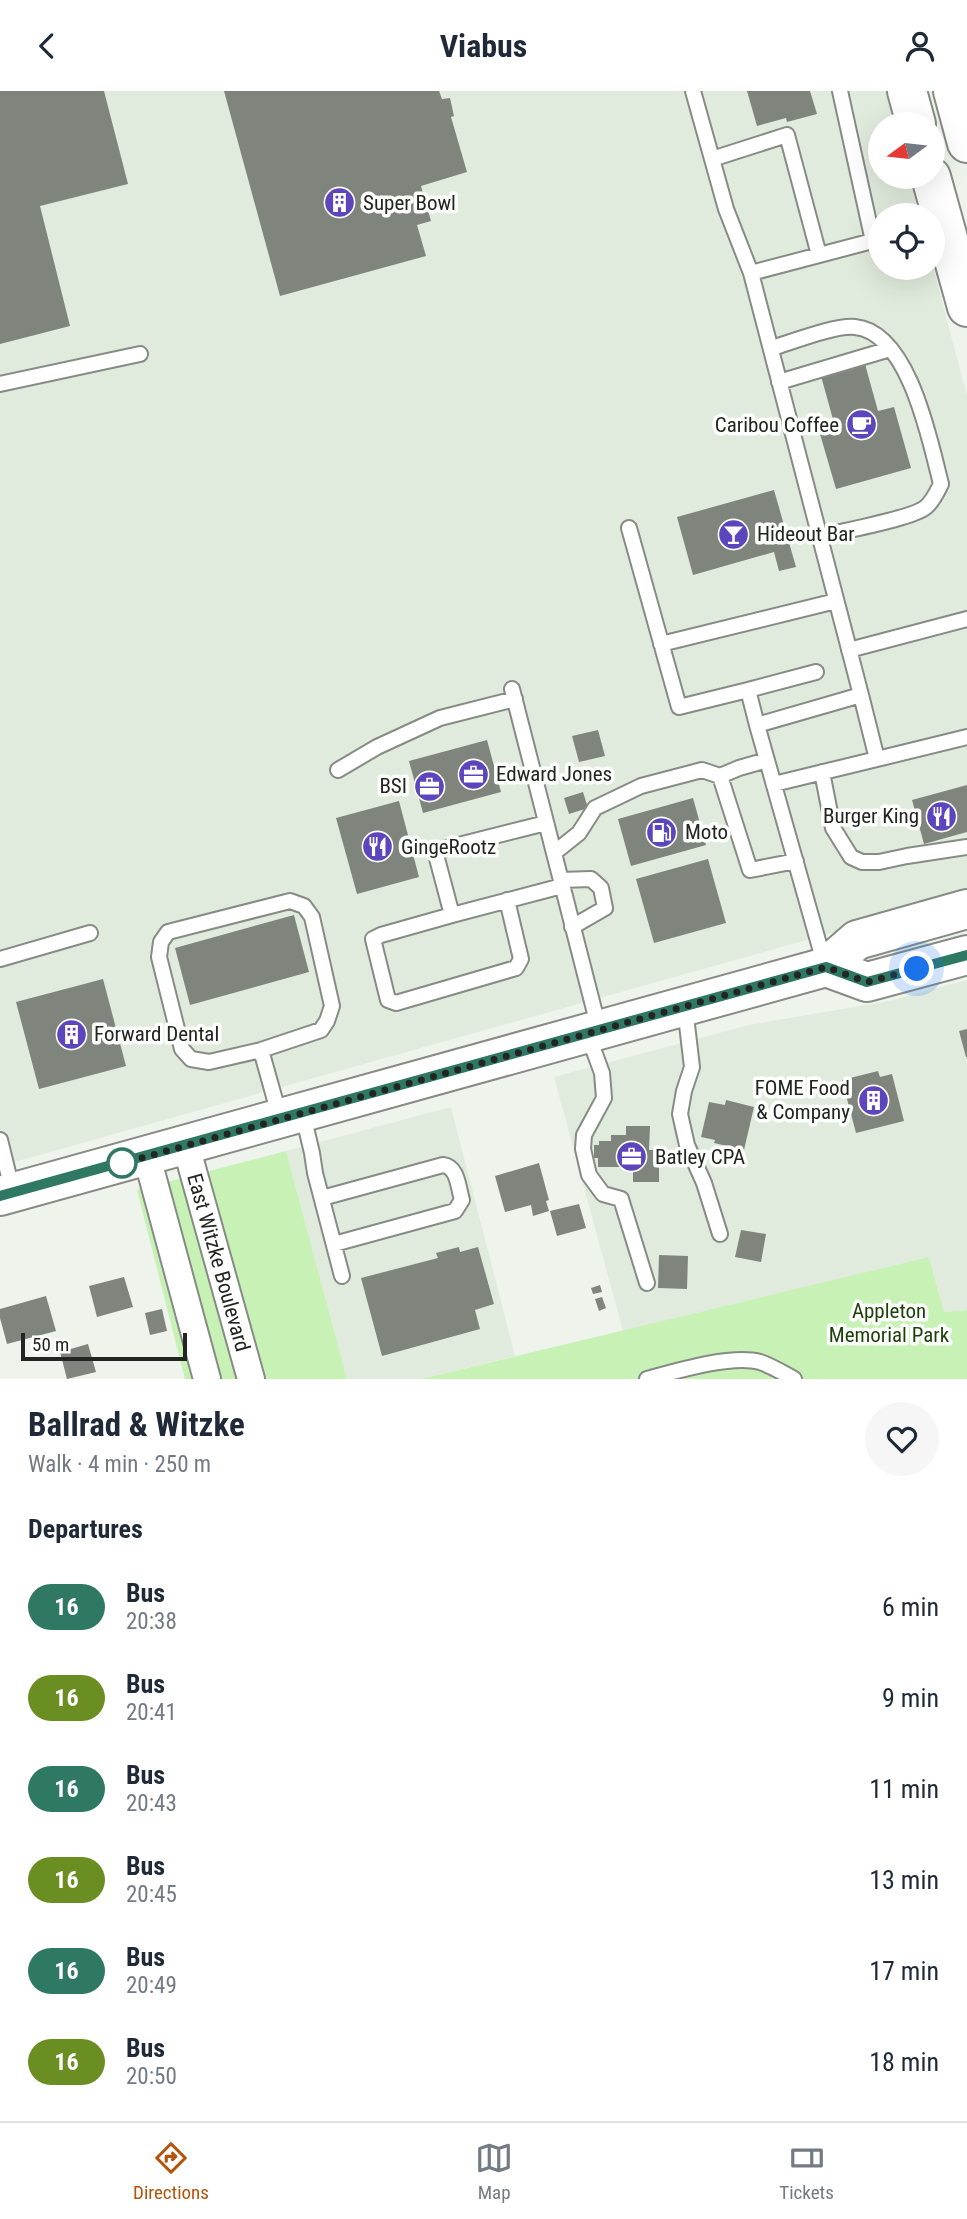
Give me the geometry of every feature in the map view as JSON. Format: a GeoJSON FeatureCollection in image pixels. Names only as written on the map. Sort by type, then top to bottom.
{"type":"FeatureCollection","features":[{"type":"Feature","properties":{"kind":"main road"},"geometry":{"type":"LineString","coordinates":[[907,91],[913,112]]}},
{"type":"Feature","properties":{"kind":"main road"},"geometry":{"type":"LineString","coordinates":[[953,91],[967,143]]}},
{"type":"Feature","properties":{"kind":"main road"},"geometry":{"type":"LineString","coordinates":[[945,228],[967,307]]}},
{"type":"Feature","properties":{"kind":"main road"},"geometry":{"type":"LineString","coordinates":[[7,1195],[826,967],[857,940],[967,909]]}},
{"type":"Feature","properties":{"kind":"main road"},"geometry":{"type":"LineString","coordinates":[[826,967],[867,982],[967,955]]}},
{"type":"Feature","properties":{"kind":"street","name":"East Witzke Boulevard"},"geometry":{"type":"LineString","coordinates":[[186,1146],[251,1379]]}},
{"type":"Feature","properties":{"kind":"street","name":"East Witzke Boulevard"},"geometry":{"type":"LineString","coordinates":[[147,1157],[208,1379]]}},
{"type":"Feature","properties":{"kind":"lane"},"geometry":{"type":"LineString","coordinates":[[693,91],[726,209],[751,273],[772,348],[818,537],[877,759]]}},
{"type":"Feature","properties":{"kind":"lane"},"geometry":{"type":"LineString","coordinates":[[840,91],[868,204]]}},
{"type":"Feature","properties":{"kind":"lane"},"geometry":{"type":"LineString","coordinates":[[712,159],[787,135],[819,255]]}},
{"type":"Feature","properties":{"kind":"lane"},"geometry":{"type":"LineString","coordinates":[[751,273],[868,242]]}},
{"type":"Feature","properties":{"kind":"lane"},"geometry":{"type":"LineString","coordinates":[[772,348],[836,329],[853,327],[870,331],[890,349],[912,385],[941,484],[925,509],[818,537]]}},
{"type":"Feature","properties":{"kind":"lane"},"geometry":{"type":"LineString","coordinates":[[779,382],[890,349]]}},
{"type":"Feature","properties":{"kind":"lane"},"geometry":{"type":"LineString","coordinates":[[0,384],[140,354]]}},
{"type":"Feature","properties":{"kind":"lane"},"geometry":{"type":"LineString","coordinates":[[629,528],[679,707],[816,672]]}},
{"type":"Feature","properties":{"kind":"lane"},"geometry":{"type":"LineString","coordinates":[[661,644],[836,601]]}},
{"type":"Feature","properties":{"kind":"lane"},"geometry":{"type":"LineString","coordinates":[[849,650],[967,619]]}},
{"type":"Feature","properties":{"kind":"lane"},"geometry":{"type":"LineString","coordinates":[[748,690],[826,967]]}},
{"type":"Feature","properties":{"kind":"lane"},"geometry":{"type":"LineString","coordinates":[[338,770],[377,747],[440,718],[513,694],[572,927],[602,1073],[604,1098],[584,1135],[583,1149],[589,1175],[603,1194],[621,1199],[647,1283]]}},
{"type":"Feature","properties":{"kind":"lane"},"geometry":{"type":"LineString","coordinates":[[757,725],[861,695]]}},
{"type":"Feature","properties":{"kind":"lane"},"geometry":{"type":"LineString","coordinates":[[774,784],[967,737]]}},
{"type":"Feature","properties":{"kind":"lane"},"geometry":{"type":"LineString","coordinates":[[554,853],[579,833],[595,808],[641,786],[702,770],[720,776],[767,760]]}},
{"type":"Feature","properties":{"kind":"lane"},"geometry":{"type":"LineString","coordinates":[[822,772],[833,828],[851,857],[862,862],[880,862],[967,847]]}},
{"type":"Feature","properties":{"kind":"lane"},"geometry":{"type":"LineString","coordinates":[[720,776],[750,870],[796,861]]}},
{"type":"Feature","properties":{"kind":"lane"},"geometry":{"type":"LineString","coordinates":[[452,915],[435,851],[546,823]]}},
{"type":"Feature","properties":{"kind":"lane"},"geometry":{"type":"LineString","coordinates":[[507,900],[522,959],[516,968],[396,1003],[388,1000],[373,939],[381,935],[561,883],[591,879],[601,888],[605,908],[572,927]]}},
{"type":"Feature","properties":{"kind":"lane"},"geometry":{"type":"LineString","coordinates":[[290,901],[304,906],[312,917],[332,1006],[321,1030],[261,1050],[209,1062],[191,1059],[182,1049],[159,957],[161,941],[168,932],[290,901]]}},
{"type":"Feature","properties":{"kind":"lane"},"geometry":{"type":"LineString","coordinates":[[0,958],[90,933]]}},
{"type":"Feature","properties":{"kind":"lane"},"geometry":{"type":"LineString","coordinates":[[685,1007],[692,1067],[680,1114],[687,1145],[704,1183],[720,1234]]}},
{"type":"Feature","properties":{"kind":"lane"},"geometry":{"type":"LineString","coordinates":[[261,1050],[291,1116],[322,1198],[342,1276]]}},
{"type":"Feature","properties":{"kind":"lane"},"geometry":{"type":"LineString","coordinates":[[0,1140],[7,1195]]}},
{"type":"Feature","properties":{"kind":"lane"},"geometry":{"type":"LineString","coordinates":[[322,1198],[443,1165],[454,1171],[462,1200],[456,1211],[334,1244]]}},
{"type":"Feature","properties":{"kind":"lane"},"geometry":{"type":"LineString","coordinates":[[647,1379],[679,1375],[746,1360],[777,1369],[794,1379]]}},
{"type":"Feature","properties":{"kind":"shaded area"},"geometry":{"type":"Polygon","coordinates":[[[0,91],[886,91],[892,112],[868,112],[868,189],[912,189],[916,203],[868,203],[868,280],[936,280],[967,396],[967,895],[0,1166],[0,91]]]}},
{"type":"Feature","properties":{"kind":"shaded area"},"geometry":{"type":"Polygon","coordinates":[[[967,980],[967,1310],[944,1312],[929,1257],[623,1331],[554,1077],[749,1025],[889,1001],[967,980]]]}},
{"type":"Feature","properties":{"kind":"shaded area"},"geometry":{"type":"Polygon","coordinates":[[[451,1107],[515,1356],[421,1379],[347,1379],[286,1151],[451,1107]]]}},
{"type":"Feature","properties":{"kind":"green space"},"geometry":{"type":"Polygon","coordinates":[[[286,1151],[347,1379],[185,1379],[137,1190],[286,1151]]]}},
{"type":"Feature","properties":{"kind":"green space","name":"Appleton Memorial Park"},"geometry":{"type":"Polygon","coordinates":[[[929,1257],[944,1312],[967,1310],[967,1379],[421,1379],[929,1257]]]}},
{"type":"Feature","properties":{"kind":"building"},"geometry":{"type":"Polygon","coordinates":[[[0,91],[104,91],[128,184],[40,206],[70,326],[0,344],[0,91]]]}},
{"type":"Feature","properties":{"kind":"building","name":"Super Bowl"},"geometry":{"type":"Polygon","coordinates":[[[224,91],[439,91],[442,99],[450,98],[454,116],[451,117],[467,172],[421,186],[431,221],[417,225],[426,256],[280,296],[224,91]]]}},
{"type":"Feature","properties":{"kind":"building"},"geometry":{"type":"Polygon","coordinates":[[[747,91],[810,91],[817,114],[787,122],[786,118],[757,126],[747,91]]]}},
{"type":"Feature","properties":{"kind":"building","name":"Caribou Coffee"},"geometry":{"type":"Polygon","coordinates":[[[865,364],[878,411],[894,407],[911,468],[836,489],[818,427],[834,423],[821,376],[865,364]]]}},
{"type":"Feature","properties":{"kind":"building","name":"Hideout Bar"},"geometry":{"type":"Polygon","coordinates":[[[774,490],[796,567],[779,571],[774,552],[693,575],[677,517],[774,490]]]}},
{"type":"Feature","properties":{"kind":"building"},"geometry":{"type":"Polygon","coordinates":[[[598,730],[605,756],[579,762],[572,736],[598,730]]]}},
{"type":"Feature","properties":{"kind":"building"},"geometry":{"type":"Polygon","coordinates":[[[487,740],[501,792],[423,813],[409,761],[487,740]]]}},
{"type":"Feature","properties":{"kind":"building","name":"Burger King"},"geometry":{"type":"Polygon","coordinates":[[[967,785],[967,832],[924,844],[912,800],[967,785]]]}},
{"type":"Feature","properties":{"kind":"building"},"geometry":{"type":"Polygon","coordinates":[[[583,792],[588,808],[569,814],[564,798],[583,792]]]}},
{"type":"Feature","properties":{"kind":"building","name":"Moto"},"geometry":{"type":"Polygon","coordinates":[[[693,798],[706,845],[631,866],[618,819],[693,798]]]}},
{"type":"Feature","properties":{"kind":"building","name":"GingeRootz"},"geometry":{"type":"Polygon","coordinates":[[[399,801],[419,877],[357,894],[336,818],[399,801]]]}},
{"type":"Feature","properties":{"kind":"building"},"geometry":{"type":"Polygon","coordinates":[[[708,859],[726,923],[654,943],[636,879],[708,859]]]}},
{"type":"Feature","properties":{"kind":"building"},"geometry":{"type":"Polygon","coordinates":[[[294,915],[309,972],[190,1005],[175,948],[294,915]]]}},
{"type":"Feature","properties":{"kind":"building","name":"Forward Dental"},"geometry":{"type":"Polygon","coordinates":[[[103,979],[126,1066],[39,1089],[16,1002],[103,979]]]}},
{"type":"Feature","properties":{"kind":"building"},"geometry":{"type":"Polygon","coordinates":[[[967,1029],[967,1057],[966,1057],[959,1031],[967,1029]]]}},
{"type":"Feature","properties":{"kind":"building","name":"FOME Food & Company"},"geometry":{"type":"Polygon","coordinates":[[[878,1071],[880,1077],[892,1074],[904,1121],[856,1133],[842,1080],[878,1071]]]}},
{"type":"Feature","properties":{"kind":"building"},"geometry":{"type":"Polygon","coordinates":[[[726,1100],[754,1107],[744,1150],[701,1137],[709,1102],[725,1105],[726,1100]]]}},
{"type":"Feature","properties":{"kind":"building"},"geometry":{"type":"Polygon","coordinates":[[[626,1126],[650,1126],[649,1150],[659,1150],[659,1182],[633,1182],[633,1167],[598,1167],[598,1158],[594,1158],[594,1145],[599,1145],[599,1141],[611,1141],[611,1135],[626,1135],[626,1126]]]}},
{"type":"Feature","properties":{"kind":"building"},"geometry":{"type":"Polygon","coordinates":[[[539,1163],[549,1200],[546,1201],[549,1211],[533,1216],[531,1205],[505,1212],[495,1176],[539,1163]]]}},
{"type":"Feature","properties":{"kind":"building"},"geometry":{"type":"Polygon","coordinates":[[[579,1204],[586,1228],[557,1236],[550,1211],[579,1204]]]}},
{"type":"Feature","properties":{"kind":"building"},"geometry":{"type":"Polygon","coordinates":[[[741,1230],[766,1234],[761,1262],[735,1257],[741,1230]]]}},
{"type":"Feature","properties":{"kind":"building"},"geometry":{"type":"Polygon","coordinates":[[[459,1247],[460,1252],[478,1247],[494,1304],[475,1310],[480,1329],[382,1356],[361,1278],[438,1258],[436,1253],[459,1247]]]}},
{"type":"Feature","properties":{"kind":"building"},"geometry":{"type":"Polygon","coordinates":[[[659,1255],[688,1256],[687,1289],[658,1288],[659,1255]]]}},
{"type":"Feature","properties":{"kind":"building"},"geometry":{"type":"Polygon","coordinates":[[[124,1277],[133,1307],[97,1317],[89,1286],[124,1277]]]}},
{"type":"Feature","properties":{"kind":"building"},"geometry":{"type":"Polygon","coordinates":[[[600,1285],[602,1292],[593,1294],[591,1288],[600,1285]]]}},
{"type":"Feature","properties":{"kind":"building"},"geometry":{"type":"Polygon","coordinates":[[[46,1296],[56,1331],[7,1344],[0,1309],[46,1296]]]}},
{"type":"Feature","properties":{"kind":"building"},"geometry":{"type":"Polygon","coordinates":[[[602,1297],[606,1308],[599,1311],[595,1299],[602,1297]]]}},
{"type":"Feature","properties":{"kind":"building"},"geometry":{"type":"Polygon","coordinates":[[[162,1309],[167,1331],[150,1335],[145,1313],[162,1309]]]}},
{"type":"Feature","properties":{"kind":"building"},"geometry":{"type":"Polygon","coordinates":[[[88,1344],[96,1372],[67,1379],[60,1352],[88,1344]]]}},
{"type":"Feature","properties":{"kind":"bus line","name":"16"},"geometry":{"type":"LineString","coordinates":[[0,1196],[826,967],[867,982],[967,955]]}},
{"type":"Feature","properties":{"kind":"place","name":"Super Bowl"},"geometry":{"type":"Point","coordinates":[340,203]}},
{"type":"Feature","properties":{"kind":"place","name":"Caribou Coffee"},"geometry":{"type":"Point","coordinates":[862,425]}},
{"type":"Feature","properties":{"kind":"place","name":"Hideout Bar"},"geometry":{"type":"Point","coordinates":[734,534]}},
{"type":"Feature","properties":{"kind":"place","name":"Edward Jones"},"geometry":{"type":"Point","coordinates":[473,774]}},
{"type":"Feature","properties":{"kind":"place","name":"BSI"},"geometry":{"type":"Point","coordinates":[430,786]}},
{"type":"Feature","properties":{"kind":"place","name":"Burger King"},"geometry":{"type":"Point","coordinates":[942,816]}},
{"type":"Feature","properties":{"kind":"place","name":"Moto"},"geometry":{"type":"Point","coordinates":[662,832]}},
{"type":"Feature","properties":{"kind":"place","name":"GingeRootz"},"geometry":{"type":"Point","coordinates":[378,847]}},
{"type":"Feature","properties":{"kind":"place","name":"Forward Dental"},"geometry":{"type":"Point","coordinates":[71,1034]}},
{"type":"Feature","properties":{"kind":"place","name":"FOME Food & Company"},"geometry":{"type":"Point","coordinates":[873,1100]}},
{"type":"Feature","properties":{"kind":"place","name":"Batley CPA"},"geometry":{"type":"Point","coordinates":[632,1157]}},
{"type":"Feature","properties":{"kind":"route"},"geometry":{"type":"LineString","coordinates":[[122,1163],[120,1164],[826,967],[867,982],[917,969]]}}]}
